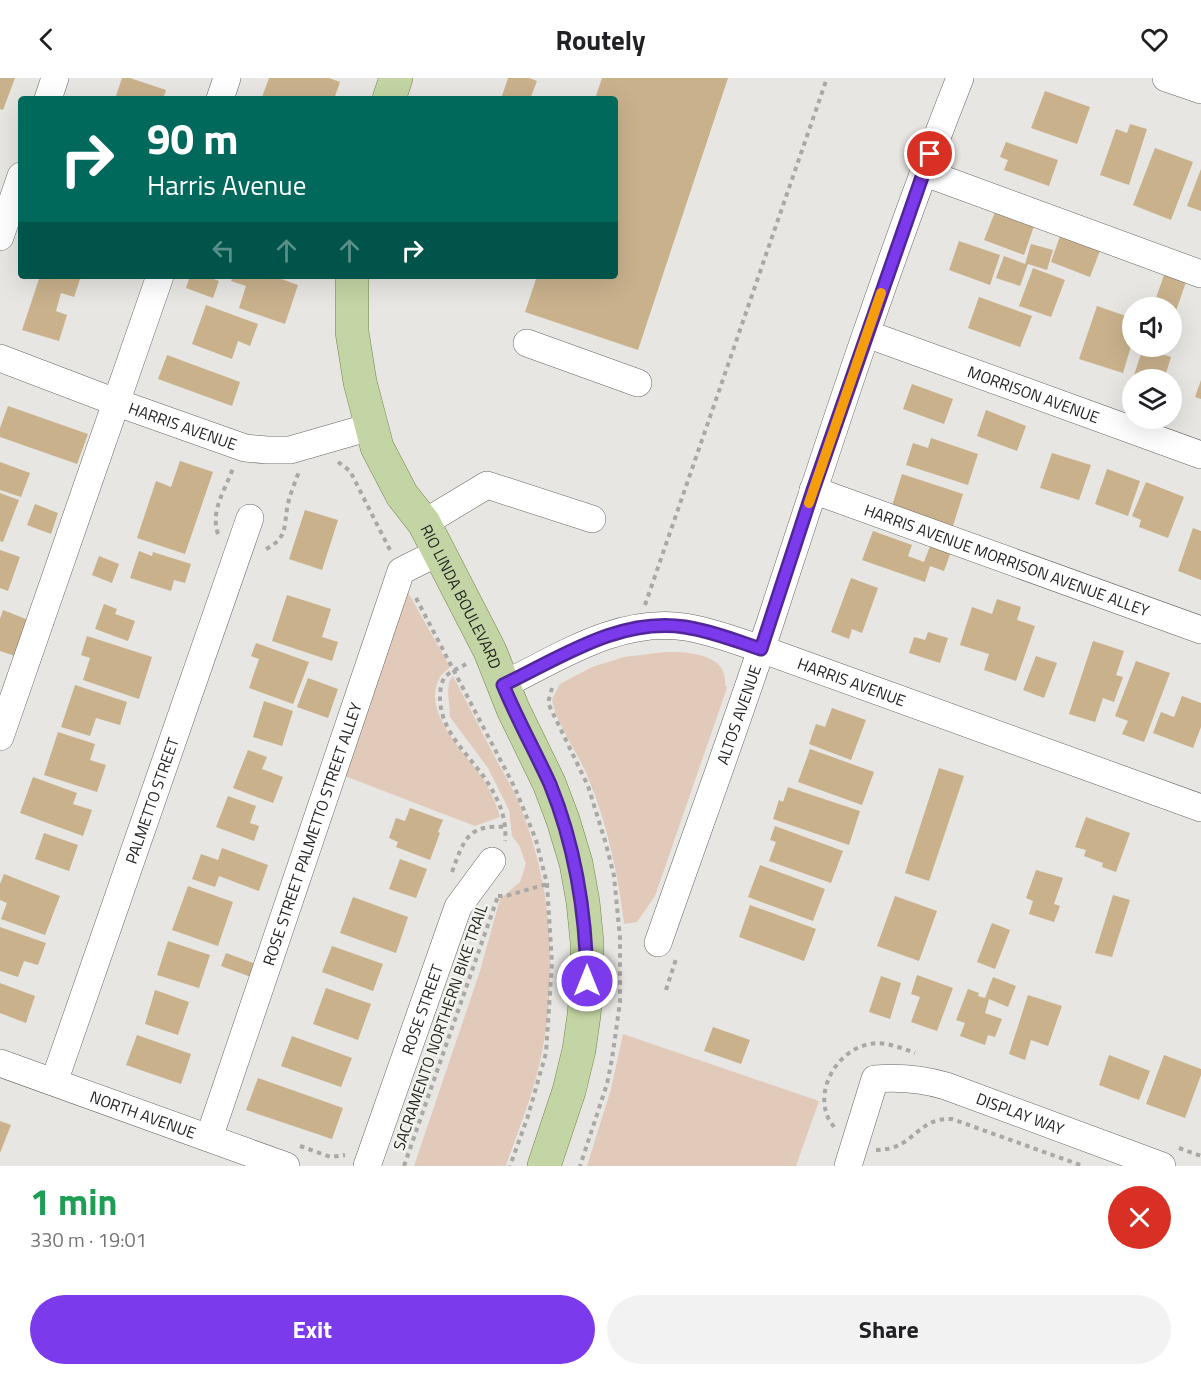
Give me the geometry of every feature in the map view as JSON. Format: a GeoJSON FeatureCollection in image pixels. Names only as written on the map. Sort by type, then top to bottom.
{"type":"FeatureCollection","features":[{"type":"Feature","properties":{"kind":"main road"},"geometry":{"type":"LineString","coordinates":[[390,96],[396,78]]}},
{"type":"Feature","properties":{"kind":"main road","name":"RIO LINDA BOULEVARD"},"geometry":{"type":"LineString","coordinates":[[352,279],[352,332],[360,382],[377,447],[402,495],[424,523],[490,651],[513,709],[549,783],[576,862],[587,942],[587,981],[579,1050],[569,1091],[544,1166]]}},
{"type":"Feature","properties":{"kind":"street"},"geometry":{"type":"LineString","coordinates":[[49,96],[55,78]]}},
{"type":"Feature","properties":{"kind":"street"},"geometry":{"type":"LineString","coordinates":[[221,96],[227,78]]}},
{"type":"Feature","properties":{"kind":"street","name":"ALTOS AVENUE"},"geometry":{"type":"LineString","coordinates":[[667,950],[813,490],[922,172],[960,78]]}},
{"type":"Feature","properties":{"kind":"street"},"geometry":{"type":"LineString","coordinates":[[922,172],[1201,274]]}},
{"type":"Feature","properties":{"kind":"street"},"geometry":{"type":"LineString","coordinates":[[0,237],[18,185]]}},
{"type":"Feature","properties":{"kind":"street"},"geometry":{"type":"LineString","coordinates":[[0,737],[159,279]]}},
{"type":"Feature","properties":{"kind":"street","name":"MORRISON AVENUE"},"geometry":{"type":"LineString","coordinates":[[867,334],[1201,455]]}},
{"type":"Feature","properties":{"kind":"street"},"geometry":{"type":"LineString","coordinates":[[527,343],[638,383]]}},
{"type":"Feature","properties":{"kind":"street","name":"HARRIS AVENUE"},"geometry":{"type":"LineString","coordinates":[[0,358],[117,403],[245,448],[290,450],[370,427]]}},
{"type":"Feature","properties":{"kind":"street"},"geometry":{"type":"LineString","coordinates":[[424,523],[487,485],[592,519]]}},
{"type":"Feature","properties":{"kind":"street","name":"HARRIS AVENUE MORRISON AVENUE ALLEY"},"geometry":{"type":"LineString","coordinates":[[813,490],[1201,630]]}},
{"type":"Feature","properties":{"kind":"street","name":"PALMETTO STREET"},"geometry":{"type":"LineString","coordinates":[[54,1082],[250,518]]}},
{"type":"Feature","properties":{"kind":"street"},"geometry":{"type":"LineString","coordinates":[[401,571],[439,552]]}},
{"type":"Feature","properties":{"kind":"street","name":"ROSE STREET PALMETTO STREET ALLEY"},"geometry":{"type":"LineString","coordinates":[[209,1138],[401,571]]}},
{"type":"Feature","properties":{"kind":"street","name":"HARRIS AVENUE"},"geometry":{"type":"LineString","coordinates":[[503,685],[611,634],[636,628],[683,627],[715,633],[761,649],[1201,808]]}},
{"type":"Feature","properties":{"kind":"street","name":"ROSE STREET"},"geometry":{"type":"LineString","coordinates":[[358,1159],[458,907],[492,861]]}},
{"type":"Feature","properties":{"kind":"street","name":"NORTH AVENUE"},"geometry":{"type":"LineString","coordinates":[[0,1063],[209,1138],[287,1154]]}},
{"type":"Feature","properties":{"kind":"street","name":"DISPLAY WAY"},"geometry":{"type":"LineString","coordinates":[[848,1166],[875,1079],[912,1078],[938,1084],[1162,1166]]}},
{"type":"Feature","properties":{"kind":"path"},"geometry":{"type":"LineString","coordinates":[[644,607],[827,78]]}},
{"type":"Feature","properties":{"kind":"path"},"geometry":{"type":"LineString","coordinates":[[333,461],[340,462],[350,471],[502,763],[536,840],[547,884],[552,963],[546,1053],[528,1116],[510,1166]]}},
{"type":"Feature","properties":{"kind":"path"},"geometry":{"type":"LineString","coordinates":[[234,466],[244,468]]}},
{"type":"Feature","properties":{"kind":"path"},"geometry":{"type":"LineString","coordinates":[[291,470],[308,467]]}},
{"type":"Feature","properties":{"kind":"path"},"geometry":{"type":"LineString","coordinates":[[257,555],[273,545],[284,530],[287,510],[299,470]]}},
{"type":"Feature","properties":{"kind":"path"},"geometry":{"type":"LineString","coordinates":[[450,879],[469,836],[477,829],[486,826],[506,827],[492,789],[451,734],[443,718],[440,690],[446,676],[454,671]]}},
{"type":"Feature","properties":{"kind":"path"},"geometry":{"type":"LineString","coordinates":[[553,685],[548,703],[588,786],[606,844],[614,876],[621,938],[620,1002],[612,1059],[607,1083],[580,1166]]}},
{"type":"Feature","properties":{"kind":"path","name":"SACRAMENTO NORTHERN BIKE TRAIL"},"geometry":{"type":"LineString","coordinates":[[404,1166],[498,896]]}},
{"type":"Feature","properties":{"kind":"path"},"geometry":{"type":"LineString","coordinates":[[666,990],[667,950]]}},
{"type":"Feature","properties":{"kind":"path"},"geometry":{"type":"LineString","coordinates":[[287,1154],[342,1156],[358,1159]]}},
{"type":"Feature","properties":{"kind":"shaded area"},"geometry":{"type":"Polygon","coordinates":[[[392,564],[450,667],[440,677],[435,690],[440,718],[486,784],[500,817],[475,826],[329,770],[392,564]]]}},
{"type":"Feature","properties":{"kind":"shaded area"},"geometry":{"type":"Polygon","coordinates":[[[665,652],[695,654],[713,660],[724,674],[727,688],[655,896],[637,922],[624,924],[615,867],[600,811],[583,766],[557,717],[552,699],[560,684],[592,667],[624,657],[665,652]]]}},
{"type":"Feature","properties":{"kind":"shaded area"},"geometry":{"type":"Polygon","coordinates":[[[453,676],[520,806],[540,869],[546,901],[550,968],[545,1034],[532,1091],[506,1166],[414,1166],[480,971],[500,899],[520,882],[526,864],[519,845],[512,836],[509,810],[488,768],[450,717],[448,692],[449,682],[453,676]]]}},
{"type":"Feature","properties":{"kind":"shaded area"},"geometry":{"type":"Polygon","coordinates":[[[623,1034],[819,1101],[796,1166],[587,1166],[611,1089],[623,1034]]]}},
{"type":"Feature","properties":{"kind":"building"},"geometry":{"type":"Polygon","coordinates":[[[0,78],[15,78],[3,110],[0,109],[0,78]]]}},
{"type":"Feature","properties":{"kind":"building"},"geometry":{"type":"Polygon","coordinates":[[[122,78],[130,78],[166,90],[164,96],[116,96],[122,78]]]}},
{"type":"Feature","properties":{"kind":"building"},"geometry":{"type":"Polygon","coordinates":[[[269,78],[329,78],[340,82],[335,96],[262,96],[269,78]]]}},
{"type":"Feature","properties":{"kind":"building"},"geometry":{"type":"Polygon","coordinates":[[[508,78],[529,78],[537,81],[531,96],[502,96],[508,78]]]}},
{"type":"Feature","properties":{"kind":"building"},"geometry":{"type":"Polygon","coordinates":[[[602,78],[728,78],[638,350],[525,312],[536,279],[618,279],[618,96],[596,96],[602,78]]]}},
{"type":"Feature","properties":{"kind":"building"},"geometry":{"type":"Polygon","coordinates":[[[1045,91],[1090,107],[1077,144],[1031,128],[1045,91]]]}},
{"type":"Feature","properties":{"kind":"building"},"geometry":{"type":"Polygon","coordinates":[[[1130,124],[1147,129],[1129,185],[1100,175],[1116,129],[1127,133],[1130,124]]]}},
{"type":"Feature","properties":{"kind":"building"},"geometry":{"type":"Polygon","coordinates":[[[1006,142],[1058,160],[1049,186],[1004,170],[1008,160],[1000,157],[1006,142]]]}},
{"type":"Feature","properties":{"kind":"building"},"geometry":{"type":"Polygon","coordinates":[[[1155,148],[1193,162],[1171,220],[1133,205],[1155,148]]]}},
{"type":"Feature","properties":{"kind":"building"},"geometry":{"type":"Polygon","coordinates":[[[1201,169],[1201,211],[1187,206],[1201,169]]]}},
{"type":"Feature","properties":{"kind":"building"},"geometry":{"type":"Polygon","coordinates":[[[995,212],[1034,226],[1024,255],[984,240],[995,212]]]}},
{"type":"Feature","properties":{"kind":"building"},"geometry":{"type":"Polygon","coordinates":[[[1061,233],[1101,248],[1090,277],[1051,262],[1061,233]]]}},
{"type":"Feature","properties":{"kind":"building"},"geometry":{"type":"Polygon","coordinates":[[[959,241],[1000,255],[990,285],[949,270],[959,241]]]}},
{"type":"Feature","properties":{"kind":"building"},"geometry":{"type":"Polygon","coordinates":[[[1031,244],[1053,250],[1047,270],[1028,264],[1020,286],[996,278],[1004,256],[1025,264],[1031,244]]]}},
{"type":"Feature","properties":{"kind":"building"},"geometry":{"type":"Polygon","coordinates":[[[1033,268],[1065,280],[1051,317],[1019,306],[1033,268]]]}},
{"type":"Feature","properties":{"kind":"building"},"geometry":{"type":"Polygon","coordinates":[[[1165,272],[1187,279],[1181,297],[1156,297],[1165,272]]]}},
{"type":"Feature","properties":{"kind":"building"},"geometry":{"type":"Polygon","coordinates":[[[39,279],[80,279],[74,297],[61,293],[56,311],[67,315],[59,341],[22,330],[39,279]]]}},
{"type":"Feature","properties":{"kind":"building"},"geometry":{"type":"Polygon","coordinates":[[[189,279],[219,281],[213,298],[186,288],[189,279]]]}},
{"type":"Feature","properties":{"kind":"building"},"geometry":{"type":"Polygon","coordinates":[[[232,279],[281,279],[298,285],[285,324],[239,308],[246,286],[231,281],[232,279]]]}},
{"type":"Feature","properties":{"kind":"building"},"geometry":{"type":"Polygon","coordinates":[[[979,297],[1032,316],[1020,347],[968,328],[979,297]]]}},
{"type":"Feature","properties":{"kind":"building"},"geometry":{"type":"Polygon","coordinates":[[[206,305],[258,324],[250,346],[238,341],[232,359],[192,344],[206,305]]]}},
{"type":"Feature","properties":{"kind":"building"},"geometry":{"type":"Polygon","coordinates":[[[1097,306],[1122,315],[1122,357],[1128,357],[1122,373],[1079,359],[1097,306]]]}},
{"type":"Feature","properties":{"kind":"building"},"geometry":{"type":"Polygon","coordinates":[[[167,355],[240,382],[232,406],[158,379],[167,355]]]}},
{"type":"Feature","properties":{"kind":"building"},"geometry":{"type":"Polygon","coordinates":[[[1140,357],[1171,357],[1167,369],[1136,369],[1140,357]]]}},
{"type":"Feature","properties":{"kind":"building"},"geometry":{"type":"Polygon","coordinates":[[[1201,380],[1201,399],[1195,397],[1201,380]]]}},
{"type":"Feature","properties":{"kind":"building"},"geometry":{"type":"Polygon","coordinates":[[[912,384],[953,399],[944,424],[903,409],[912,384]]]}},
{"type":"Feature","properties":{"kind":"building"},"geometry":{"type":"Polygon","coordinates":[[[8,406],[88,434],[77,464],[0,437],[0,428],[8,406]]]}},
{"type":"Feature","properties":{"kind":"building"},"geometry":{"type":"Polygon","coordinates":[[[986,410],[1026,426],[1017,451],[977,436],[986,410]]]}},
{"type":"Feature","properties":{"kind":"building"},"geometry":{"type":"Polygon","coordinates":[[[931,438],[978,454],[968,485],[906,465],[913,443],[928,448],[931,438]]]}},
{"type":"Feature","properties":{"kind":"building"},"geometry":{"type":"Polygon","coordinates":[[[1052,453],[1091,465],[1079,500],[1040,488],[1052,453]]]}},
{"type":"Feature","properties":{"kind":"building"},"geometry":{"type":"Polygon","coordinates":[[[180,461],[213,472],[185,554],[137,538],[156,481],[171,487],[180,461]]]}},
{"type":"Feature","properties":{"kind":"building"},"geometry":{"type":"Polygon","coordinates":[[[0,462],[30,473],[21,497],[0,490],[0,462]]]}},
{"type":"Feature","properties":{"kind":"building"},"geometry":{"type":"Polygon","coordinates":[[[1107,469],[1140,481],[1128,516],[1095,504],[1107,469]]]}},
{"type":"Feature","properties":{"kind":"building"},"geometry":{"type":"Polygon","coordinates":[[[902,474],[963,494],[952,529],[891,509],[902,474]]]}},
{"type":"Feature","properties":{"kind":"building"},"geometry":{"type":"Polygon","coordinates":[[[1146,482],[1184,497],[1168,538],[1139,527],[1141,520],[1132,516],[1146,482]]]}},
{"type":"Feature","properties":{"kind":"building"},"geometry":{"type":"Polygon","coordinates":[[[0,493],[19,500],[3,542],[0,541],[0,493]]]}},
{"type":"Feature","properties":{"kind":"building"},"geometry":{"type":"Polygon","coordinates":[[[35,504],[58,513],[51,534],[27,525],[35,504]]]}},
{"type":"Feature","properties":{"kind":"building"},"geometry":{"type":"Polygon","coordinates":[[[305,510],[338,520],[322,570],[289,559],[305,510]]]}},
{"type":"Feature","properties":{"kind":"building"},"geometry":{"type":"Polygon","coordinates":[[[1193,528],[1201,531],[1201,580],[1178,571],[1193,528]]]}},
{"type":"Feature","properties":{"kind":"building"},"geometry":{"type":"Polygon","coordinates":[[[873,531],[912,545],[908,556],[924,562],[932,541],[952,549],[944,571],[930,566],[925,582],[862,560],[873,531]]]}},
{"type":"Feature","properties":{"kind":"building"},"geometry":{"type":"Polygon","coordinates":[[[0,550],[20,557],[8,591],[0,588],[0,550]]]}},
{"type":"Feature","properties":{"kind":"building"},"geometry":{"type":"Polygon","coordinates":[[[139,551],[152,556],[153,552],[191,564],[185,583],[174,580],[171,591],[130,578],[139,551]]]}},
{"type":"Feature","properties":{"kind":"building"},"geometry":{"type":"Polygon","coordinates":[[[99,556],[119,564],[112,583],[92,575],[99,556]]]}},
{"type":"Feature","properties":{"kind":"building"},"geometry":{"type":"Polygon","coordinates":[[[851,578],[878,588],[862,633],[852,629],[849,639],[831,632],[851,578]]]}},
{"type":"Feature","properties":{"kind":"building"},"geometry":{"type":"Polygon","coordinates":[[[287,595],[331,609],[322,637],[338,642],[332,661],[272,641],[287,595]]]}},
{"type":"Feature","properties":{"kind":"building"},"geometry":{"type":"Polygon","coordinates":[[[997,599],[1021,607],[1017,620],[1035,626],[1016,681],[984,670],[989,654],[960,645],[972,607],[992,614],[997,599]]]}},
{"type":"Feature","properties":{"kind":"building"},"geometry":{"type":"Polygon","coordinates":[[[104,604],[117,609],[115,614],[135,621],[128,641],[95,629],[104,604]]]}},
{"type":"Feature","properties":{"kind":"building"},"geometry":{"type":"Polygon","coordinates":[[[3,610],[31,621],[18,657],[0,651],[0,619],[3,610]]]}},
{"type":"Feature","properties":{"kind":"building"},"geometry":{"type":"Polygon","coordinates":[[[928,632],[948,638],[940,663],[909,653],[914,637],[925,640],[928,632]]]}},
{"type":"Feature","properties":{"kind":"building"},"geometry":{"type":"Polygon","coordinates":[[[87,636],[152,657],[139,699],[83,680],[90,658],[81,655],[87,636]]]}},
{"type":"Feature","properties":{"kind":"building"},"geometry":{"type":"Polygon","coordinates":[[[1093,641],[1124,651],[1116,675],[1123,677],[1114,702],[1103,698],[1095,722],[1069,714],[1093,641]]]}},
{"type":"Feature","properties":{"kind":"building"},"geometry":{"type":"Polygon","coordinates":[[[256,643],[309,662],[293,704],[249,688],[259,659],[251,656],[256,643]]]}},
{"type":"Feature","properties":{"kind":"building"},"geometry":{"type":"Polygon","coordinates":[[[1036,656],[1057,663],[1044,698],[1023,690],[1036,656]]]}},
{"type":"Feature","properties":{"kind":"building"},"geometry":{"type":"Polygon","coordinates":[[[1136,661],[1170,673],[1144,742],[1122,734],[1128,721],[1115,716],[1136,661]]]}},
{"type":"Feature","properties":{"kind":"building"},"geometry":{"type":"Polygon","coordinates":[[[308,678],[338,689],[328,718],[297,707],[308,678]]]}},
{"type":"Feature","properties":{"kind":"building"},"geometry":{"type":"Polygon","coordinates":[[[75,685],[127,702],[120,725],[96,718],[90,736],[61,727],[75,685]]]}},
{"type":"Feature","properties":{"kind":"building"},"geometry":{"type":"Polygon","coordinates":[[[1182,696],[1201,703],[1201,727],[1193,748],[1153,733],[1161,712],[1174,717],[1182,696]]]}},
{"type":"Feature","properties":{"kind":"building"},"geometry":{"type":"Polygon","coordinates":[[[264,701],[293,711],[282,746],[253,737],[264,701]]]}},
{"type":"Feature","properties":{"kind":"building"},"geometry":{"type":"Polygon","coordinates":[[[832,708],[866,720],[851,760],[809,744],[816,724],[825,727],[832,708]]]}},
{"type":"Feature","properties":{"kind":"building"},"geometry":{"type":"Polygon","coordinates":[[[58,732],[95,744],[90,760],[106,765],[97,792],[44,775],[58,732]]]}},
{"type":"Feature","properties":{"kind":"building"},"geometry":{"type":"Polygon","coordinates":[[[810,749],[874,772],[862,805],[798,782],[810,749]]]}},
{"type":"Feature","properties":{"kind":"building"},"geometry":{"type":"Polygon","coordinates":[[[248,750],[267,757],[262,769],[283,777],[273,803],[233,788],[248,750]]]}},
{"type":"Feature","properties":{"kind":"building"},"geometry":{"type":"Polygon","coordinates":[[[939,768],[964,776],[929,881],[905,873],[939,768]]]}},
{"type":"Feature","properties":{"kind":"building"},"geometry":{"type":"Polygon","coordinates":[[[33,777],[77,793],[73,804],[92,810],[83,836],[20,813],[33,777]]]}},
{"type":"Feature","properties":{"kind":"building"},"geometry":{"type":"Polygon","coordinates":[[[788,787],[860,811],[849,845],[773,819],[779,800],[783,802],[788,787]]]}},
{"type":"Feature","properties":{"kind":"building"},"geometry":{"type":"Polygon","coordinates":[[[228,796],[256,806],[250,823],[259,826],[254,841],[216,827],[228,796]]]}},
{"type":"Feature","properties":{"kind":"building"},"geometry":{"type":"Polygon","coordinates":[[[410,808],[443,820],[430,860],[396,847],[398,842],[389,838],[396,818],[405,821],[410,808]]]}},
{"type":"Feature","properties":{"kind":"building"},"geometry":{"type":"Polygon","coordinates":[[[1086,817],[1130,833],[1116,872],[1102,867],[1103,863],[1084,856],[1086,850],[1075,847],[1086,817]]]}},
{"type":"Feature","properties":{"kind":"building"},"geometry":{"type":"Polygon","coordinates":[[[775,826],[843,851],[831,883],[769,861],[776,842],[770,840],[775,826]]]}},
{"type":"Feature","properties":{"kind":"building"},"geometry":{"type":"Polygon","coordinates":[[[44,833],[78,845],[69,871],[35,859],[44,833]]]}},
{"type":"Feature","properties":{"kind":"building"},"geometry":{"type":"Polygon","coordinates":[[[222,848],[268,865],[259,891],[219,876],[215,887],[192,879],[201,854],[218,860],[222,848]]]}},
{"type":"Feature","properties":{"kind":"building"},"geometry":{"type":"Polygon","coordinates":[[[400,859],[427,869],[416,898],[389,889],[400,859]]]}},
{"type":"Feature","properties":{"kind":"building"},"geometry":{"type":"Polygon","coordinates":[[[760,865],[825,889],[813,921],[748,897],[760,865]]]}},
{"type":"Feature","properties":{"kind":"building"},"geometry":{"type":"Polygon","coordinates":[[[1036,870],[1063,878],[1054,904],[1060,906],[1054,922],[1029,914],[1033,901],[1026,898],[1036,870]]]}},
{"type":"Feature","properties":{"kind":"building"},"geometry":{"type":"Polygon","coordinates":[[[4,874],[60,896],[45,935],[1,919],[7,903],[0,900],[0,884],[4,874]]]}},
{"type":"Feature","properties":{"kind":"building"},"geometry":{"type":"Polygon","coordinates":[[[188,886],[233,902],[218,946],[172,930],[188,886]]]}},
{"type":"Feature","properties":{"kind":"building"},"geometry":{"type":"Polygon","coordinates":[[[1113,895],[1130,900],[1112,957],[1095,953],[1113,895]]]}},
{"type":"Feature","properties":{"kind":"building"},"geometry":{"type":"Polygon","coordinates":[[[895,896],[937,911],[919,961],[877,946],[895,896]]]}},
{"type":"Feature","properties":{"kind":"building"},"geometry":{"type":"Polygon","coordinates":[[[353,897],[408,917],[396,953],[340,933],[353,897]]]}},
{"type":"Feature","properties":{"kind":"building"},"geometry":{"type":"Polygon","coordinates":[[[750,905],[816,929],[804,961],[739,937],[750,905]]]}},
{"type":"Feature","properties":{"kind":"building"},"geometry":{"type":"Polygon","coordinates":[[[992,923],[1010,930],[995,969],[977,962],[992,923]]]}},
{"type":"Feature","properties":{"kind":"building"},"geometry":{"type":"Polygon","coordinates":[[[0,927],[46,943],[38,965],[24,961],[18,977],[0,971],[0,927]]]}},
{"type":"Feature","properties":{"kind":"building"},"geometry":{"type":"Polygon","coordinates":[[[168,941],[210,955],[199,988],[157,975],[168,941]]]}},
{"type":"Feature","properties":{"kind":"building"},"geometry":{"type":"Polygon","coordinates":[[[332,946],[383,964],[373,991],[322,972],[332,946]]]}},
{"type":"Feature","properties":{"kind":"building"},"geometry":{"type":"Polygon","coordinates":[[[226,953],[256,964],[251,977],[221,966],[226,953]]]}},
{"type":"Feature","properties":{"kind":"building"},"geometry":{"type":"Polygon","coordinates":[[[917,975],[953,988],[937,1031],[911,1022],[920,997],[911,994],[917,975]]]}},
{"type":"Feature","properties":{"kind":"building"},"geometry":{"type":"Polygon","coordinates":[[[881,976],[901,983],[890,1019],[869,1012],[881,976]]]}},
{"type":"Feature","properties":{"kind":"building"},"geometry":{"type":"Polygon","coordinates":[[[993,977],[1016,986],[1008,1007],[989,999],[985,1013],[1002,1019],[995,1037],[988,1035],[985,1045],[960,1036],[965,1023],[956,1020],[968,989],[985,998],[993,977]]]}},
{"type":"Feature","properties":{"kind":"building"},"geometry":{"type":"Polygon","coordinates":[[[0,983],[35,996],[26,1023],[0,1013],[0,983]]]}},
{"type":"Feature","properties":{"kind":"building"},"geometry":{"type":"Polygon","coordinates":[[[326,988],[371,1004],[358,1040],[313,1024],[326,988]]]}},
{"type":"Feature","properties":{"kind":"building"},"geometry":{"type":"Polygon","coordinates":[[[155,990],[189,1002],[178,1035],[145,1024],[155,990]]]}},
{"type":"Feature","properties":{"kind":"building"},"geometry":{"type":"Polygon","coordinates":[[[1028,995],[1062,1006],[1048,1046],[1031,1040],[1025,1060],[1009,1054],[1028,995]]]}},
{"type":"Feature","properties":{"kind":"building"},"geometry":{"type":"Polygon","coordinates":[[[713,1027],[750,1040],[741,1064],[704,1051],[713,1027]]]}},
{"type":"Feature","properties":{"kind":"building"},"geometry":{"type":"Polygon","coordinates":[[[137,1035],[191,1054],[181,1084],[126,1065],[137,1035]]]}},
{"type":"Feature","properties":{"kind":"building"},"geometry":{"type":"Polygon","coordinates":[[[292,1036],[352,1058],[341,1087],[281,1066],[292,1036]]]}},
{"type":"Feature","properties":{"kind":"building"},"geometry":{"type":"Polygon","coordinates":[[[1109,1055],[1150,1071],[1139,1100],[1099,1085],[1109,1055]]]}},
{"type":"Feature","properties":{"kind":"building"},"geometry":{"type":"Polygon","coordinates":[[[1164,1055],[1201,1069],[1201,1075],[1185,1118],[1146,1104],[1164,1055]]]}},
{"type":"Feature","properties":{"kind":"building"},"geometry":{"type":"Polygon","coordinates":[[[258,1078],[343,1108],[332,1139],[246,1110],[258,1078]]]}},
{"type":"Feature","properties":{"kind":"building"},"geometry":{"type":"Polygon","coordinates":[[[0,1121],[11,1125],[0,1153],[0,1121]]]}},
{"type":"Feature","properties":{"kind":"slow traffic"},"geometry":{"type":"LineString","coordinates":[[809,503],[881,293]]}},
{"type":"Feature","properties":{"kind":"route"},"geometry":{"type":"LineString","coordinates":[[587,981],[587,942],[576,862],[549,783],[503,685],[587,644],[611,634],[636,628],[683,627],[715,633],[761,649],[813,490],[930,154]]}}]}
